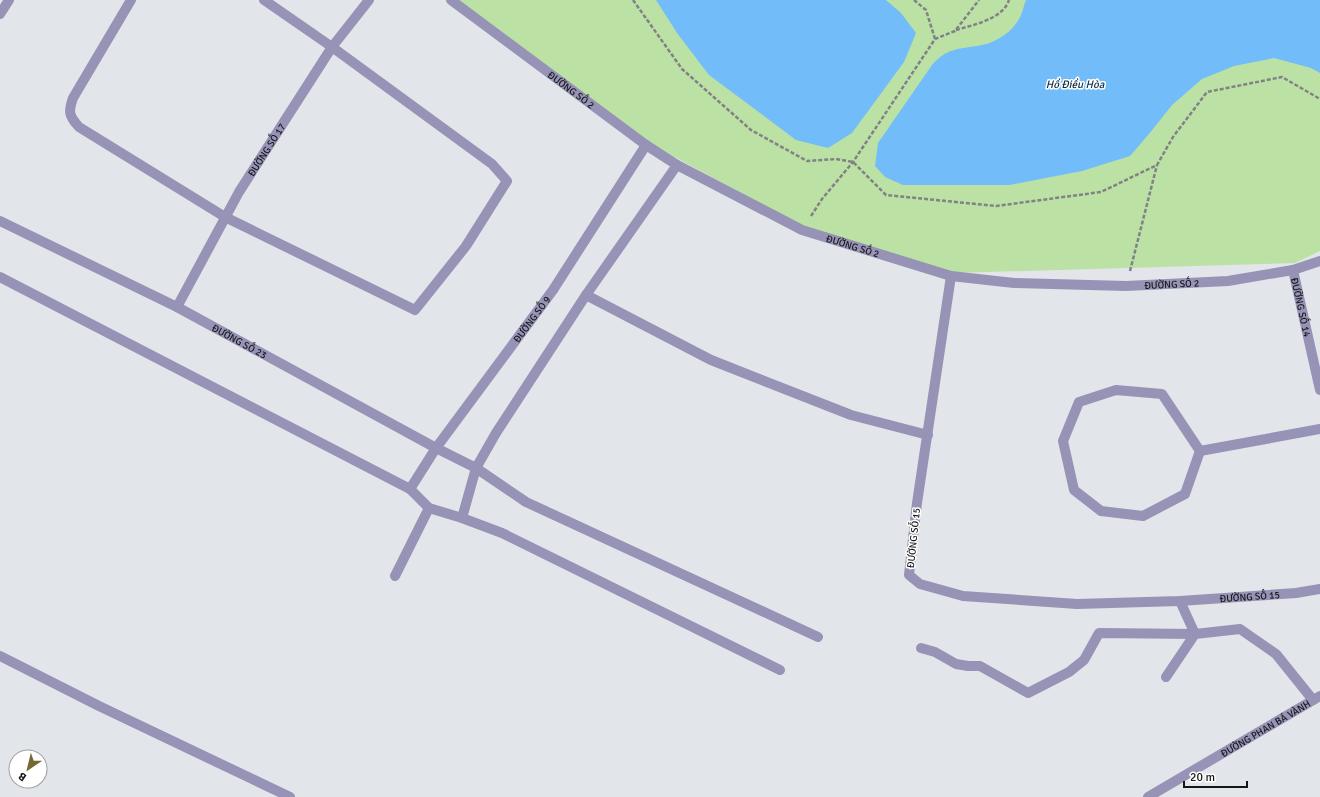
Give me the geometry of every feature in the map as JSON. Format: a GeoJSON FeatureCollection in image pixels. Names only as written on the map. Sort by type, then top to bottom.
{"type":"FeatureCollection","features":[{"type":"Feature","properties":{"kind":"street"},"geometry":{"type":"LineString","coordinates":[[0,14],[9,0]]}},
{"type":"Feature","properties":{"kind":"street"},"geometry":{"type":"LineString","coordinates":[[131,0],[73,98],[70,109],[71,118],[79,127],[225,217],[415,310],[466,246],[507,181],[492,164],[332,47],[264,0]]}},
{"type":"Feature","properties":{"kind":"street","name":"ĐƯỜNG SỐ 17"},"geometry":{"type":"LineString","coordinates":[[177,307],[239,192],[332,47],[369,0]]}},
{"type":"Feature","properties":{"kind":"street","name":"ĐƯỜNG SỐ 2"},"geometry":{"type":"LineString","coordinates":[[451,0],[646,145],[677,165],[802,230],[951,276],[1014,283],[1126,286],[1228,281],[1293,270],[1320,262]]}},
{"type":"Feature","properties":{"kind":"street","name":"ĐƯỜNG SỐ 9"},"geometry":{"type":"LineString","coordinates":[[410,489],[436,448],[553,290],[646,145]]}},
{"type":"Feature","properties":{"kind":"street"},"geometry":{"type":"LineString","coordinates":[[462,518],[476,468],[496,432],[586,295],[677,165]]}},
{"type":"Feature","properties":{"kind":"street","name":"ĐƯỜNG SỐ 23"},"geometry":{"type":"LineString","coordinates":[[0,221],[177,307],[436,448],[476,468],[526,502],[818,637]]}},
{"type":"Feature","properties":{"kind":"street","name":"ĐƯỜNG SỐ 14"},"geometry":{"type":"LineString","coordinates":[[1293,270],[1320,390]]}},
{"type":"Feature","properties":{"kind":"street","name":"ĐƯỜNG SỐ 15"},"geometry":{"type":"LineString","coordinates":[[951,276],[917,504],[909,575],[920,584],[963,596],[1077,604],[1180,601],[1296,593],[1320,589]]}},
{"type":"Feature","properties":{"kind":"street"},"geometry":{"type":"LineString","coordinates":[[0,278],[410,489],[429,508],[462,518],[502,533],[780,670]]}},
{"type":"Feature","properties":{"kind":"street"},"geometry":{"type":"LineString","coordinates":[[586,295],[711,360],[851,415],[928,435]]}},
{"type":"Feature","properties":{"kind":"street"},"geometry":{"type":"LineString","coordinates":[[1116,390],[1162,394],[1200,451],[1185,494],[1143,516],[1101,510],[1074,490],[1063,441],[1079,402],[1116,390]]}},
{"type":"Feature","properties":{"kind":"street"},"geometry":{"type":"LineString","coordinates":[[1200,451],[1320,428]]}},
{"type":"Feature","properties":{"kind":"street"},"geometry":{"type":"LineString","coordinates":[[395,576],[429,508]]}},
{"type":"Feature","properties":{"kind":"street"},"geometry":{"type":"LineString","coordinates":[[1180,601],[1195,634]]}},
{"type":"Feature","properties":{"kind":"street"},"geometry":{"type":"LineString","coordinates":[[921,648],[935,652],[956,664],[980,666],[1028,692],[1069,672],[1084,660],[1099,633],[1195,634],[1240,629],[1276,654],[1317,698]]}},
{"type":"Feature","properties":{"kind":"street"},"geometry":{"type":"LineString","coordinates":[[1166,677],[1195,634]]}},
{"type":"Feature","properties":{"kind":"street"},"geometry":{"type":"LineString","coordinates":[[0,656],[99,706],[290,797]]}},
{"type":"Feature","properties":{"kind":"street","name":"ĐƯỜNG PHAN BÁ VÀNH"},"geometry":{"type":"LineString","coordinates":[[1148,797],[1317,698]]}},
{"type":"Feature","properties":{"kind":"path"},"geometry":{"type":"LineString","coordinates":[[633,0],[682,70],[751,130],[807,161],[836,159],[853,162],[886,194],[996,206],[1101,192],[1157,165]]}},
{"type":"Feature","properties":{"kind":"path"},"geometry":{"type":"LineString","coordinates":[[914,0],[926,10],[935,39]]}},
{"type":"Feature","properties":{"kind":"path"},"geometry":{"type":"LineString","coordinates":[[955,31],[979,0]]}},
{"type":"Feature","properties":{"kind":"path"},"geometry":{"type":"LineString","coordinates":[[802,230],[822,199],[853,162],[935,39],[988,21],[1007,7],[1010,0]]}},
{"type":"Feature","properties":{"kind":"path"},"geometry":{"type":"LineString","coordinates":[[1126,286],[1157,165],[1173,137],[1207,92],[1282,77],[1320,99]]}},
{"type":"Feature","properties":{"kind":"green space"},"geometry":{"type":"Polygon","coordinates":[[[452,0],[1320,0],[1320,251],[1295,263],[953,273],[804,227],[647,142],[452,0]]]}},
{"type":"Feature","properties":{"kind":"water"},"geometry":{"type":"Polygon","coordinates":[[[656,0],[886,0],[901,13],[916,33],[904,62],[852,133],[828,148],[796,140],[709,75],[677,33],[656,0]]]}},
{"type":"Feature","properties":{"kind":"water","name":"Hồ Điều Hòa"},"geometry":{"type":"Polygon","coordinates":[[[1026,0],[1320,0],[1320,73],[1311,68],[1274,58],[1234,66],[1202,79],[1172,105],[1130,156],[1082,171],[1009,185],[903,185],[885,177],[875,166],[878,143],[932,65],[947,53],[990,43],[1009,32],[1018,21],[1026,0]]]}}]}
